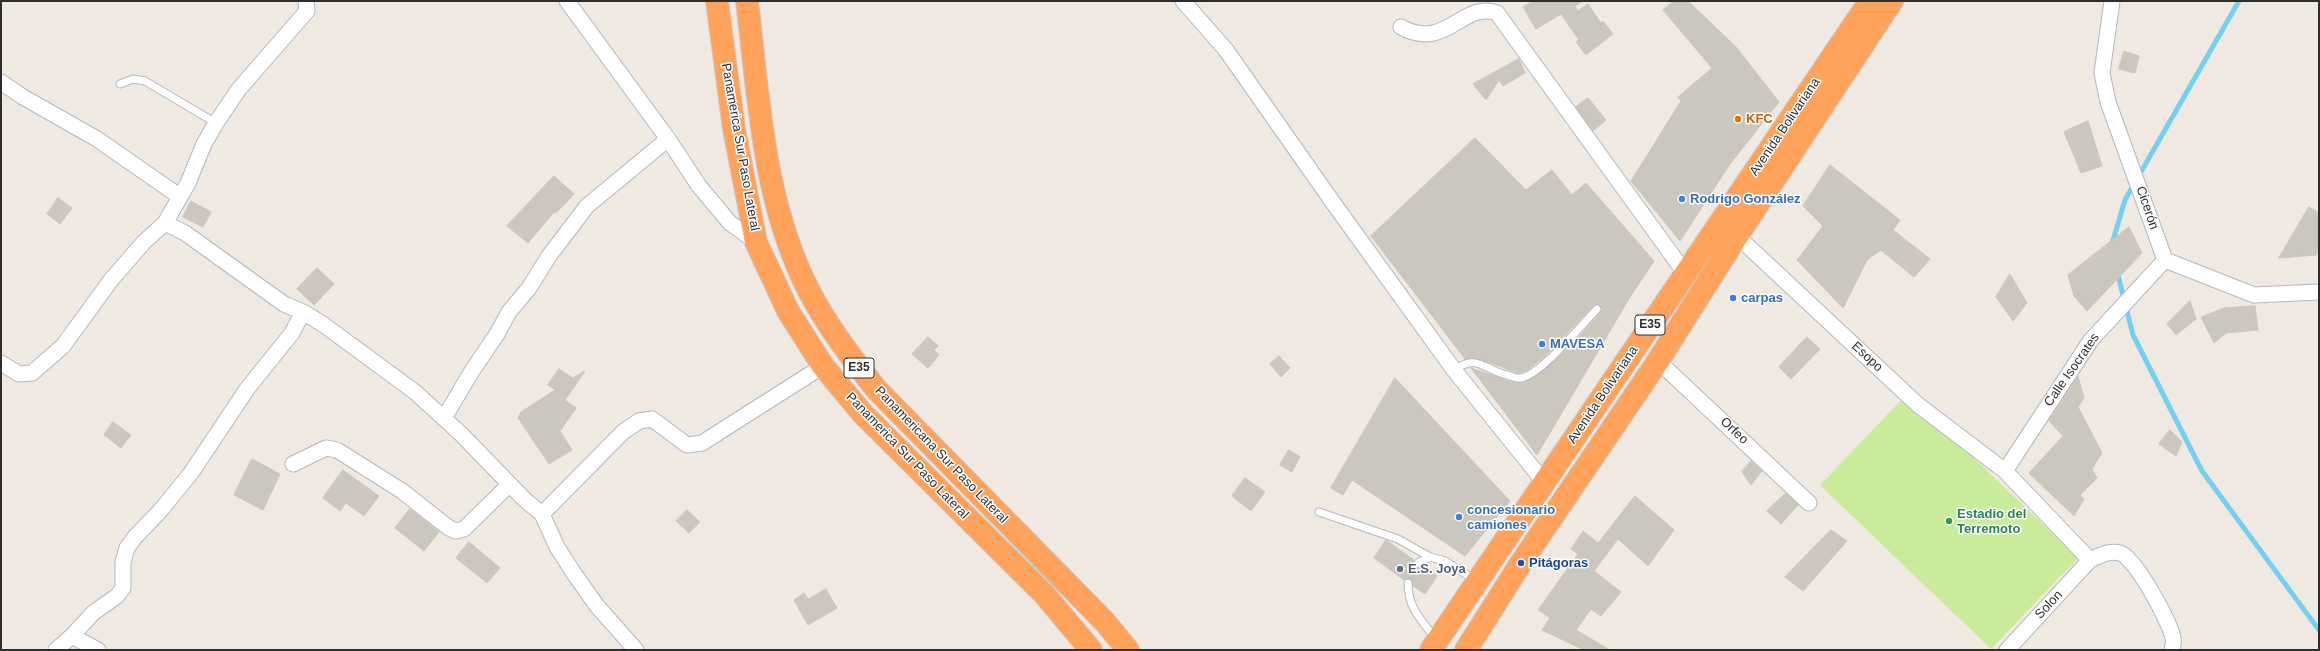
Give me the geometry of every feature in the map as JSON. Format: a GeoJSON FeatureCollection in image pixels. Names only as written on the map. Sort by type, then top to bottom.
{"type":"FeatureCollection","features":[{"type":"Feature","properties":{"kind":"highway","name":"Panamerica Sur Paso Lateral"},"geometry":{"type":"LineString","coordinates":[[717,1],[734,129],[756,242],[788,312],[823,366],[863,414],[1044,594],[1091,650]]}},
{"type":"Feature","properties":{"kind":"highway","name":"Panamericana Sur Paso Lateral"},"geometry":{"type":"LineString","coordinates":[[747,1],[771,184],[787,239],[809,291],[848,353],[876,389],[1105,622],[1128,650]]}},
{"type":"Feature","properties":{"kind":"highway","name":"Avenida Bolivariana"},"geometry":{"type":"LineString","coordinates":[[1434,645],[1870,1]]}},
{"type":"Feature","properties":{"kind":"highway","name":"Avenida Bolivariana"},"geometry":{"type":"LineString","coordinates":[[1466,650],[1521,563],[1658,361],[1737,236],[1892,1]]}},
{"type":"Feature","properties":{"kind":"street"},"geometry":{"type":"LineString","coordinates":[[1,363],[19,374],[32,373],[63,346],[115,274],[144,242],[165,223],[179,196],[188,183],[204,144],[216,123],[239,89],[307,11],[306,1]]}},
{"type":"Feature","properties":{"kind":"street"},"geometry":{"type":"LineString","coordinates":[[568,1],[668,139],[699,186],[730,223],[756,242]]}},
{"type":"Feature","properties":{"kind":"street"},"geometry":{"type":"LineString","coordinates":[[1183,1],[1226,50],[1334,204],[1454,370],[1544,482]]}},
{"type":"Feature","properties":{"kind":"street","name":"Cicerón"},"geometry":{"type":"LineString","coordinates":[[2112,1],[2102,73],[2108,102],[2165,260]]}},
{"type":"Feature","properties":{"kind":"street"},"geometry":{"type":"LineString","coordinates":[[1401,28],[1412,33],[1435,35],[1478,11],[1489,10],[1497,13],[1685,273]]}},
{"type":"Feature","properties":{"kind":"street"},"geometry":{"type":"LineString","coordinates":[[1,82],[23,97],[97,139],[179,196]]}},
{"type":"Feature","properties":{"kind":"street"},"geometry":{"type":"LineString","coordinates":[[444,418],[472,371],[497,334],[508,312],[529,288],[549,256],[587,206],[668,139]]}},
{"type":"Feature","properties":{"kind":"street"},"geometry":{"type":"LineString","coordinates":[[165,223],[185,233],[284,304],[303,312],[388,371],[444,418],[509,485],[542,514],[557,547],[575,575],[597,606],[636,650]]}},
{"type":"Feature","properties":{"kind":"street","name":"Esopo"},"geometry":{"type":"LineString","coordinates":[[1737,236],[1917,404],[2005,470],[2090,560]]}},
{"type":"Feature","properties":{"kind":"street"},"geometry":{"type":"LineString","coordinates":[[2165,260],[2254,295],[2319,292]]}},
{"type":"Feature","properties":{"kind":"street","name":"Calle Isocrates"},"geometry":{"type":"LineString","coordinates":[[2005,470],[2090,340],[2165,260]]}},
{"type":"Feature","properties":{"kind":"street"},"geometry":{"type":"LineString","coordinates":[[56,650],[72,636],[93,613],[117,596],[123,588],[124,562],[127,548],[191,473],[244,394],[292,333],[303,312]]}},
{"type":"Feature","properties":{"kind":"street","name":"Orfeo"},"geometry":{"type":"LineString","coordinates":[[1658,361],[1810,503]]}},
{"type":"Feature","properties":{"kind":"street"},"geometry":{"type":"LineString","coordinates":[[542,514],[623,432],[639,421],[652,419],[687,445],[702,442],[823,366]]}},
{"type":"Feature","properties":{"kind":"street"},"geometry":{"type":"LineString","coordinates":[[293,464],[326,448],[337,450],[402,491],[449,528],[456,531],[464,529],[509,485]]}},
{"type":"Feature","properties":{"kind":"street"},"geometry":{"type":"LineString","coordinates":[[2090,560],[2104,553],[2120,552],[2133,561],[2162,610],[2174,639],[2172,650]]}},
{"type":"Feature","properties":{"kind":"street","name":"Solon"},"geometry":{"type":"LineString","coordinates":[[2007,650],[2090,560]]}},
{"type":"Feature","properties":{"kind":"street"},"geometry":{"type":"LineString","coordinates":[[72,636],[98,650]]}},
{"type":"Feature","properties":{"kind":"lane"},"geometry":{"type":"LineString","coordinates":[[120,84],[134,79],[145,81],[216,123]]}},
{"type":"Feature","properties":{"kind":"lane"},"geometry":{"type":"LineString","coordinates":[[1454,370],[1466,362],[1477,362],[1496,373],[1520,378],[1526,376],[1538,370],[1597,309]]}},
{"type":"Feature","properties":{"kind":"lane"},"geometry":{"type":"LineString","coordinates":[[1319,512],[1398,538],[1430,557],[1445,561],[1477,582]]}},
{"type":"Feature","properties":{"kind":"lane"},"geometry":{"type":"LineString","coordinates":[[1418,563],[1430,557]]}},
{"type":"Feature","properties":{"kind":"lane"},"geometry":{"type":"LineString","coordinates":[[1408,582],[1408,596],[1412,608],[1434,645]]}},
{"type":"Feature","properties":{"kind":"green space","name":"Estadio del Terremoto"},"geometry":{"type":"Polygon","coordinates":[[[1907,394],[2078,558],[1991,649],[1820,485],[1907,394]]]}},
{"type":"Feature","properties":{"kind":"building"},"geometry":{"type":"Polygon","coordinates":[[[1534,1],[1583,1],[1575,6],[1578,11],[1588,4],[1601,23],[1603,21],[1613,34],[1586,55],[1576,42],[1579,40],[1561,14],[1536,29],[1523,7],[1534,1]]]}},
{"type":"Feature","properties":{"kind":"building"},"geometry":{"type":"Polygon","coordinates":[[[1674,1],[1688,1],[1736,47],[1779,102],[1730,164],[1680,241],[1631,181],[1681,101],[1678,97],[1712,68],[1663,10],[1674,1]]]}},
{"type":"Feature","properties":{"kind":"building"},"geometry":{"type":"Polygon","coordinates":[[[2124,51],[2139,56],[2135,73],[2119,69],[2124,51]]]}},
{"type":"Feature","properties":{"kind":"building"},"geometry":{"type":"Polygon","coordinates":[[[1519,59],[1525,73],[1503,86],[1499,80],[1486,100],[1473,84],[1519,59]]]}},
{"type":"Feature","properties":{"kind":"building"},"geometry":{"type":"Polygon","coordinates":[[[1588,98],[1606,120],[1593,131],[1576,107],[1588,98]]]}},
{"type":"Feature","properties":{"kind":"building"},"geometry":{"type":"Polygon","coordinates":[[[2088,121],[2102,166],[2081,173],[2064,132],[2088,121]]]}},
{"type":"Feature","properties":{"kind":"building"},"geometry":{"type":"Polygon","coordinates":[[[1475,138],[1526,190],[1552,170],[1572,195],[1586,183],[1654,261],[1630,297],[1537,455],[1471,368],[1514,383],[1530,380],[1552,363],[1575,341],[1601,312],[1601,306],[1593,306],[1545,356],[1526,371],[1518,373],[1477,358],[1465,359],[1371,236],[1475,138]]]}},
{"type":"Feature","properties":{"kind":"building"},"geometry":{"type":"Polygon","coordinates":[[[1830,165],[1900,220],[1893,230],[1930,259],[1914,277],[1881,250],[1867,260],[1843,308],[1797,260],[1823,226],[1803,206],[1830,165]]]}},
{"type":"Feature","properties":{"kind":"building"},"geometry":{"type":"Polygon","coordinates":[[[554,176],[574,194],[556,213],[554,212],[528,243],[507,226],[554,176]]]}},
{"type":"Feature","properties":{"kind":"building"},"geometry":{"type":"Polygon","coordinates":[[[58,198],[72,208],[60,224],[47,214],[58,198]]]}},
{"type":"Feature","properties":{"kind":"building"},"geometry":{"type":"Polygon","coordinates":[[[191,201],[211,212],[203,227],[183,217],[191,201]]]}},
{"type":"Feature","properties":{"kind":"building"},"geometry":{"type":"Polygon","coordinates":[[[2309,207],[2319,213],[2319,250],[2316,255],[2279,258],[2309,207]]]}},
{"type":"Feature","properties":{"kind":"building"},"geometry":{"type":"Polygon","coordinates":[[[2129,227],[2142,253],[2087,311],[2074,296],[2068,275],[2129,227]]]}},
{"type":"Feature","properties":{"kind":"building"},"geometry":{"type":"Polygon","coordinates":[[[317,268],[334,284],[314,305],[297,289],[317,268]]]}},
{"type":"Feature","properties":{"kind":"building"},"geometry":{"type":"Polygon","coordinates":[[[2010,274],[2027,303],[2013,321],[1996,297],[2010,274]]]}},
{"type":"Feature","properties":{"kind":"building"},"geometry":{"type":"Polygon","coordinates":[[[2190,301],[2196,319],[2176,335],[2167,324],[2190,301]]]}},
{"type":"Feature","properties":{"kind":"building"},"geometry":{"type":"Polygon","coordinates":[[[2255,306],[2258,330],[2226,333],[2214,343],[2201,317],[2224,308],[2255,306]]]}},
{"type":"Feature","properties":{"kind":"building"},"geometry":{"type":"Polygon","coordinates":[[[928,337],[938,346],[934,350],[939,355],[928,368],[912,354],[928,337]]]}},
{"type":"Feature","properties":{"kind":"building"},"geometry":{"type":"Polygon","coordinates":[[[1807,337],[1820,349],[1791,379],[1779,367],[1807,337]]]}},
{"type":"Feature","properties":{"kind":"building"},"geometry":{"type":"Polygon","coordinates":[[[1279,356],[1290,368],[1281,377],[1270,364],[1279,356]]]}},
{"type":"Feature","properties":{"kind":"building"},"geometry":{"type":"Polygon","coordinates":[[[559,369],[573,378],[585,371],[565,400],[576,408],[560,431],[572,450],[549,464],[518,418],[521,412],[555,390],[548,385],[559,369]]]}},
{"type":"Feature","properties":{"kind":"building"},"geometry":{"type":"Polygon","coordinates":[[[2078,376],[2084,398],[2078,407],[2102,453],[2092,469],[2097,478],[2080,495],[2084,499],[2074,516],[2029,473],[2063,436],[2049,421],[2078,376]]]}},
{"type":"Feature","properties":{"kind":"building"},"geometry":{"type":"Polygon","coordinates":[[[1395,378],[1510,501],[1465,556],[1352,480],[1343,495],[1331,488],[1395,378]]]}},
{"type":"Feature","properties":{"kind":"building"},"geometry":{"type":"Polygon","coordinates":[[[113,422],[131,435],[121,448],[104,435],[113,422]]]}},
{"type":"Feature","properties":{"kind":"building"},"geometry":{"type":"Polygon","coordinates":[[[2170,430],[2182,442],[2176,456],[2159,444],[2170,430]]]}},
{"type":"Feature","properties":{"kind":"building"},"geometry":{"type":"Polygon","coordinates":[[[1289,450],[1300,457],[1292,472],[1280,465],[1289,450]]]}},
{"type":"Feature","properties":{"kind":"building"},"geometry":{"type":"Polygon","coordinates":[[[252,459],[280,474],[263,510],[234,495],[252,459]]]}},
{"type":"Feature","properties":{"kind":"building"},"geometry":{"type":"Polygon","coordinates":[[[1751,461],[1762,471],[1751,485],[1742,472],[1751,461]]]}},
{"type":"Feature","properties":{"kind":"building"},"geometry":{"type":"Polygon","coordinates":[[[343,470],[379,496],[364,516],[346,503],[340,511],[323,498],[343,470]]]}},
{"type":"Feature","properties":{"kind":"building"},"geometry":{"type":"Polygon","coordinates":[[[1245,478],[1265,492],[1251,511],[1232,496],[1245,478]]]}},
{"type":"Feature","properties":{"kind":"building"},"geometry":{"type":"Polygon","coordinates":[[[1786,493],[1798,505],[1781,524],[1767,511],[1786,493]]]}},
{"type":"Feature","properties":{"kind":"building"},"geometry":{"type":"Polygon","coordinates":[[[1635,496],[1674,530],[1648,566],[1618,539],[1594,571],[1621,592],[1601,616],[1591,609],[1576,630],[1610,650],[1584,650],[1542,630],[1550,618],[1538,610],[1578,554],[1571,549],[1583,531],[1598,543],[1635,496]]]}},
{"type":"Feature","properties":{"kind":"building"},"geometry":{"type":"Polygon","coordinates":[[[410,509],[439,532],[424,551],[395,528],[410,509]]]}},
{"type":"Feature","properties":{"kind":"building"},"geometry":{"type":"Polygon","coordinates":[[[687,510],[700,522],[689,533],[676,521],[687,510]]]}},
{"type":"Feature","properties":{"kind":"building"},"geometry":{"type":"Polygon","coordinates":[[[1831,530],[1847,541],[1803,591],[1785,577],[1831,530]]]}},
{"type":"Feature","properties":{"kind":"building"},"geometry":{"type":"Polygon","coordinates":[[[1386,540],[1414,560],[1415,567],[1423,566],[1437,576],[1425,594],[1413,586],[1411,579],[1404,580],[1374,558],[1386,540]]]}},
{"type":"Feature","properties":{"kind":"building"},"geometry":{"type":"Polygon","coordinates":[[[469,542],[500,568],[487,583],[456,558],[469,542]]]}},
{"type":"Feature","properties":{"kind":"building"},"geometry":{"type":"Polygon","coordinates":[[[826,589],[837,608],[808,625],[794,600],[804,593],[808,599],[826,589]]]}},
{"type":"Feature","properties":{"kind":"waterway"},"geometry":{"type":"LineString","coordinates":[[2138,177],[2239,1]]}},
{"type":"Feature","properties":{"kind":"waterway"},"geometry":{"type":"LineString","coordinates":[[2112,244],[2125,200],[2134,184]]}},
{"type":"Feature","properties":{"kind":"waterway"},"geometry":{"type":"LineString","coordinates":[[2117,271],[2133,335],[2202,471],[2319,630]]}},
{"type":"Feature","properties":{"kind":"place","name":"KFC"},"geometry":{"type":"Point","coordinates":[1738,119]}},
{"type":"Feature","properties":{"kind":"place","name":"Rodrigo González"},"geometry":{"type":"Point","coordinates":[1682,199]}},
{"type":"Feature","properties":{"kind":"place","name":"carpas"},"geometry":{"type":"Point","coordinates":[1733,298]}},
{"type":"Feature","properties":{"kind":"place","name":"MAVESA"},"geometry":{"type":"Point","coordinates":[1542,344]}},
{"type":"Feature","properties":{"kind":"place","name":"concesionario camiones"},"geometry":{"type":"Point","coordinates":[1459,517]}},
{"type":"Feature","properties":{"kind":"place","name":"Estadio del Terremoto"},"geometry":{"type":"Point","coordinates":[1949,521]}},
{"type":"Feature","properties":{"kind":"place","name":"Pitágoras"},"geometry":{"type":"Point","coordinates":[1521,563]}},
{"type":"Feature","properties":{"kind":"place","name":"E.S. Joya"},"geometry":{"type":"Point","coordinates":[1400,569]}}]}
